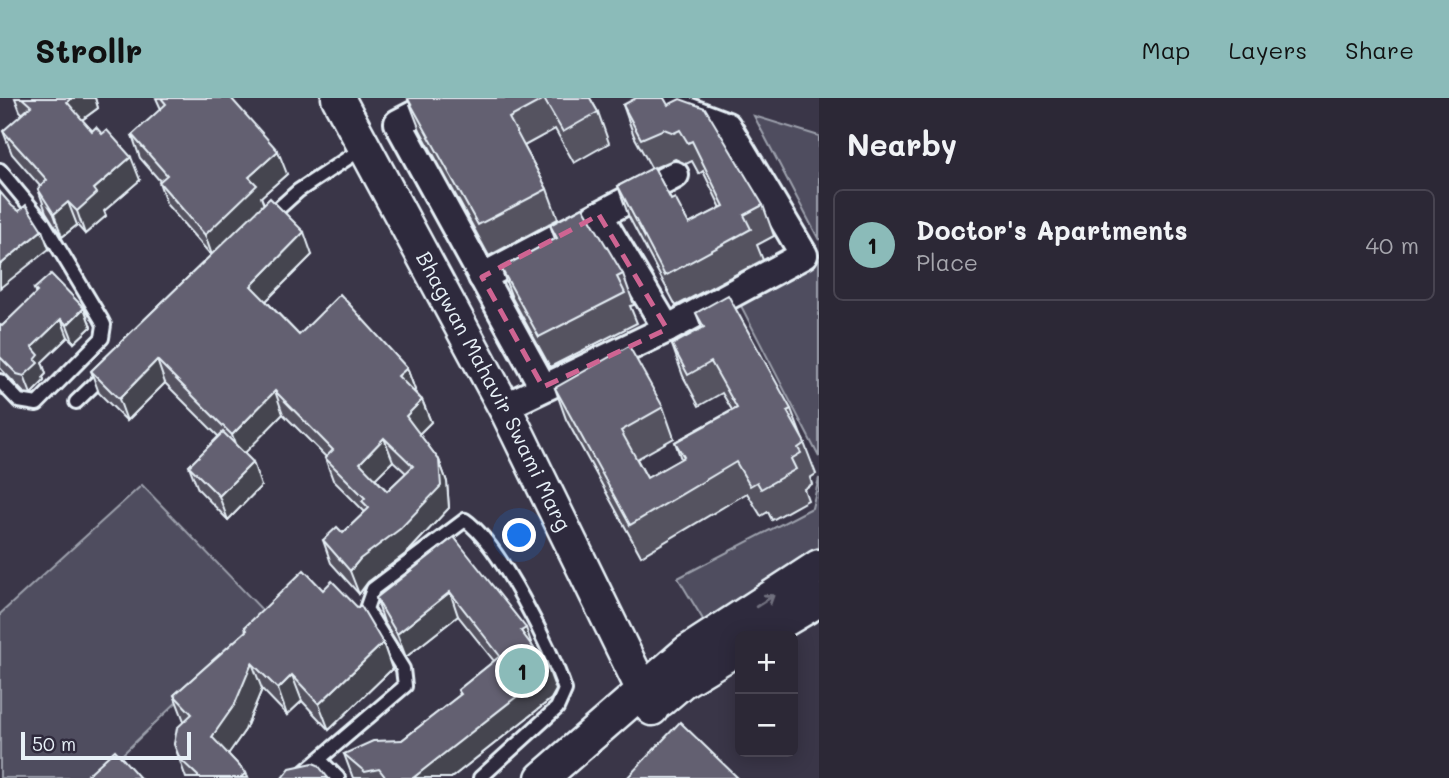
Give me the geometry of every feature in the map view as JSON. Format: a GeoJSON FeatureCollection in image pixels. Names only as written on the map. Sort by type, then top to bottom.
{"type":"FeatureCollection","features":[{"type":"Feature","properties":{"kind":"street","name":"Bhagwan Mahavir Swami Marg"},"geometry":{"type":"LineString","coordinates":[[338,98],[504,407],[646,700]]}},
{"type":"Feature","properties":{"kind":"street"},"geometry":{"type":"LineString","coordinates":[[446,98],[398,123],[543,387]]}},
{"type":"Feature","properties":{"kind":"street"},"geometry":{"type":"LineString","coordinates":[[504,407],[667,329],[804,255],[727,126],[653,98]]}},
{"type":"Feature","properties":{"kind":"street"},"geometry":{"type":"LineString","coordinates":[[482,277],[675,175]]}},
{"type":"Feature","properties":{"kind":"street"},"geometry":{"type":"LineString","coordinates":[[599,215],[667,329]]}},
{"type":"Feature","properties":{"kind":"street"},"geometry":{"type":"LineString","coordinates":[[574,778],[687,652],[819,566]]}},
{"type":"Feature","properties":{"kind":"street"},"geometry":{"type":"LineString","coordinates":[[766,631],[819,600]]}},
{"type":"Feature","properties":{"kind":"street"},"geometry":{"type":"LineString","coordinates":[[542,778],[646,700],[735,650]]}},
{"type":"Feature","properties":{"kind":"lane"},"geometry":{"type":"LineString","coordinates":[[254,231],[298,191],[363,148]]}},
{"type":"Feature","properties":{"kind":"lane"},"geometry":{"type":"LineString","coordinates":[[0,170],[43,222],[104,325],[102,338],[37,404],[19,401],[0,381]]}},
{"type":"Feature","properties":{"kind":"lane"},"geometry":{"type":"LineString","coordinates":[[76,402],[115,365]]}},
{"type":"Feature","properties":{"kind":"lane"},"geometry":{"type":"LineString","coordinates":[[297,778],[405,686],[404,669],[366,609],[373,589],[465,520],[492,545],[557,666],[565,690],[557,708],[480,778]]}},
{"type":"Feature","properties":{"kind":"lane"},"geometry":{"type":"LineString","coordinates":[[320,760],[338,778]]}},
{"type":"Feature","properties":{"kind":"highlighted area"},"geometry":{"type":"Polygon","coordinates":[[[599,215],[667,329],[543,387],[482,277],[599,215]]]}},
{"type":"Feature","properties":{"kind":"shaded area"},"geometry":{"type":"Polygon","coordinates":[[[754,116],[819,136],[819,240],[754,116]]]}},
{"type":"Feature","properties":{"kind":"shaded area"},"geometry":{"type":"Polygon","coordinates":[[[819,260],[819,457],[739,302],[819,260]]]}},
{"type":"Feature","properties":{"kind":"shaded area"},"geometry":{"type":"Polygon","coordinates":[[[819,478],[819,547],[704,621],[678,578],[812,508],[819,478]]]}},
{"type":"Feature","properties":{"kind":"shaded area"},"geometry":{"type":"Polygon","coordinates":[[[142,485],[267,615],[98,778],[0,778],[0,614],[142,485]]]}},
{"type":"Feature","properties":{"kind":"building"},"geometry":{"type":"Polygon","coordinates":[[[22,98],[72,98],[67,102],[92,131],[96,127],[102,134],[107,130],[131,157],[94,189],[97,193],[77,211],[68,202],[54,214],[38,189],[47,180],[3,131],[31,106],[22,98]]]}},
{"type":"Feature","properties":{"kind":"building"},"geometry":{"type":"Polygon","coordinates":[[[161,98],[231,98],[278,151],[249,177],[257,185],[205,235],[159,182],[167,175],[132,135],[166,104],[161,98]]]}},
{"type":"Feature","properties":{"kind":"building"},"geometry":{"type":"Polygon","coordinates":[[[590,98],[598,112],[563,132],[544,99],[509,118],[547,189],[478,225],[408,99],[590,98]]]}},
{"type":"Feature","properties":{"kind":"building"},"geometry":{"type":"Polygon","coordinates":[[[636,98],[664,98],[668,105],[680,99],[705,108],[763,205],[744,215],[751,229],[665,276],[618,186],[654,167],[671,200],[675,198],[689,224],[724,206],[692,141],[688,143],[680,130],[674,133],[664,129],[641,139],[623,105],[636,98]]]}},
{"type":"Feature","properties":{"kind":"building"},"geometry":{"type":"Polygon","coordinates":[[[0,192],[19,211],[26,205],[42,230],[0,265],[0,192]]]}},
{"type":"Feature","properties":{"kind":"building"},"geometry":{"type":"Polygon","coordinates":[[[270,198],[304,232],[251,286],[299,335],[340,294],[407,368],[398,376],[422,400],[406,416],[439,460],[441,486],[400,529],[360,559],[350,571],[323,540],[337,527],[343,533],[369,508],[362,501],[365,498],[325,458],[333,450],[275,391],[232,435],[157,360],[119,399],[91,371],[270,198]],[[384,438],[360,463],[387,491],[413,466],[384,438]]]}},
{"type":"Feature","properties":{"kind":"building"},"geometry":{"type":"Polygon","coordinates":[[[583,207],[623,274],[617,277],[625,293],[539,337],[501,268],[557,238],[550,225],[583,207]]]}},
{"type":"Feature","properties":{"kind":"building"},"geometry":{"type":"Polygon","coordinates":[[[51,274],[84,308],[67,325],[61,319],[32,347],[39,355],[35,360],[38,363],[24,376],[17,374],[0,357],[0,325],[37,292],[34,289],[51,274]]]}},
{"type":"Feature","properties":{"kind":"building"},"geometry":{"type":"Polygon","coordinates":[[[728,295],[791,409],[787,411],[805,443],[798,448],[801,453],[791,459],[796,469],[761,489],[757,482],[750,486],[736,462],[630,525],[555,388],[629,346],[663,407],[621,431],[647,478],[684,457],[675,442],[737,408],[711,362],[688,375],[672,345],[704,327],[696,313],[728,295]]]}},
{"type":"Feature","properties":{"kind":"building"},"geometry":{"type":"Polygon","coordinates":[[[223,432],[253,462],[219,496],[189,466],[223,432]]]}},
{"type":"Feature","properties":{"kind":"building"},"geometry":{"type":"Polygon","coordinates":[[[454,537],[526,628],[521,631],[547,666],[543,676],[413,778],[386,778],[379,769],[365,772],[344,754],[373,741],[402,740],[461,694],[458,690],[500,656],[450,592],[397,634],[376,598],[454,537]]]}},
{"type":"Feature","properties":{"kind":"building"},"geometry":{"type":"Polygon","coordinates":[[[304,570],[323,590],[332,581],[358,608],[361,606],[383,643],[319,704],[292,675],[278,689],[252,663],[235,704],[212,737],[246,773],[240,778],[198,778],[180,759],[174,744],[177,728],[192,714],[174,695],[247,630],[245,627],[304,570]]]}},
{"type":"Feature","properties":{"kind":"building"},"geometry":{"type":"Polygon","coordinates":[[[680,722],[738,778],[627,778],[680,722]]]}},
{"type":"Feature","properties":{"kind":"building"},"geometry":{"type":"Polygon","coordinates":[[[115,750],[140,778],[84,778],[115,750]]]}},
{"type":"Feature","properties":{"kind":"building"},"geometry":{"type":"Polygon","coordinates":[[[313,763],[318,765],[328,778],[282,778],[290,768],[313,763]]]}},
{"type":"Feature","properties":{"kind":"place","name":"Doctor's Apartments"},"geometry":{"type":"Point","coordinates":[522,671]}}]}
